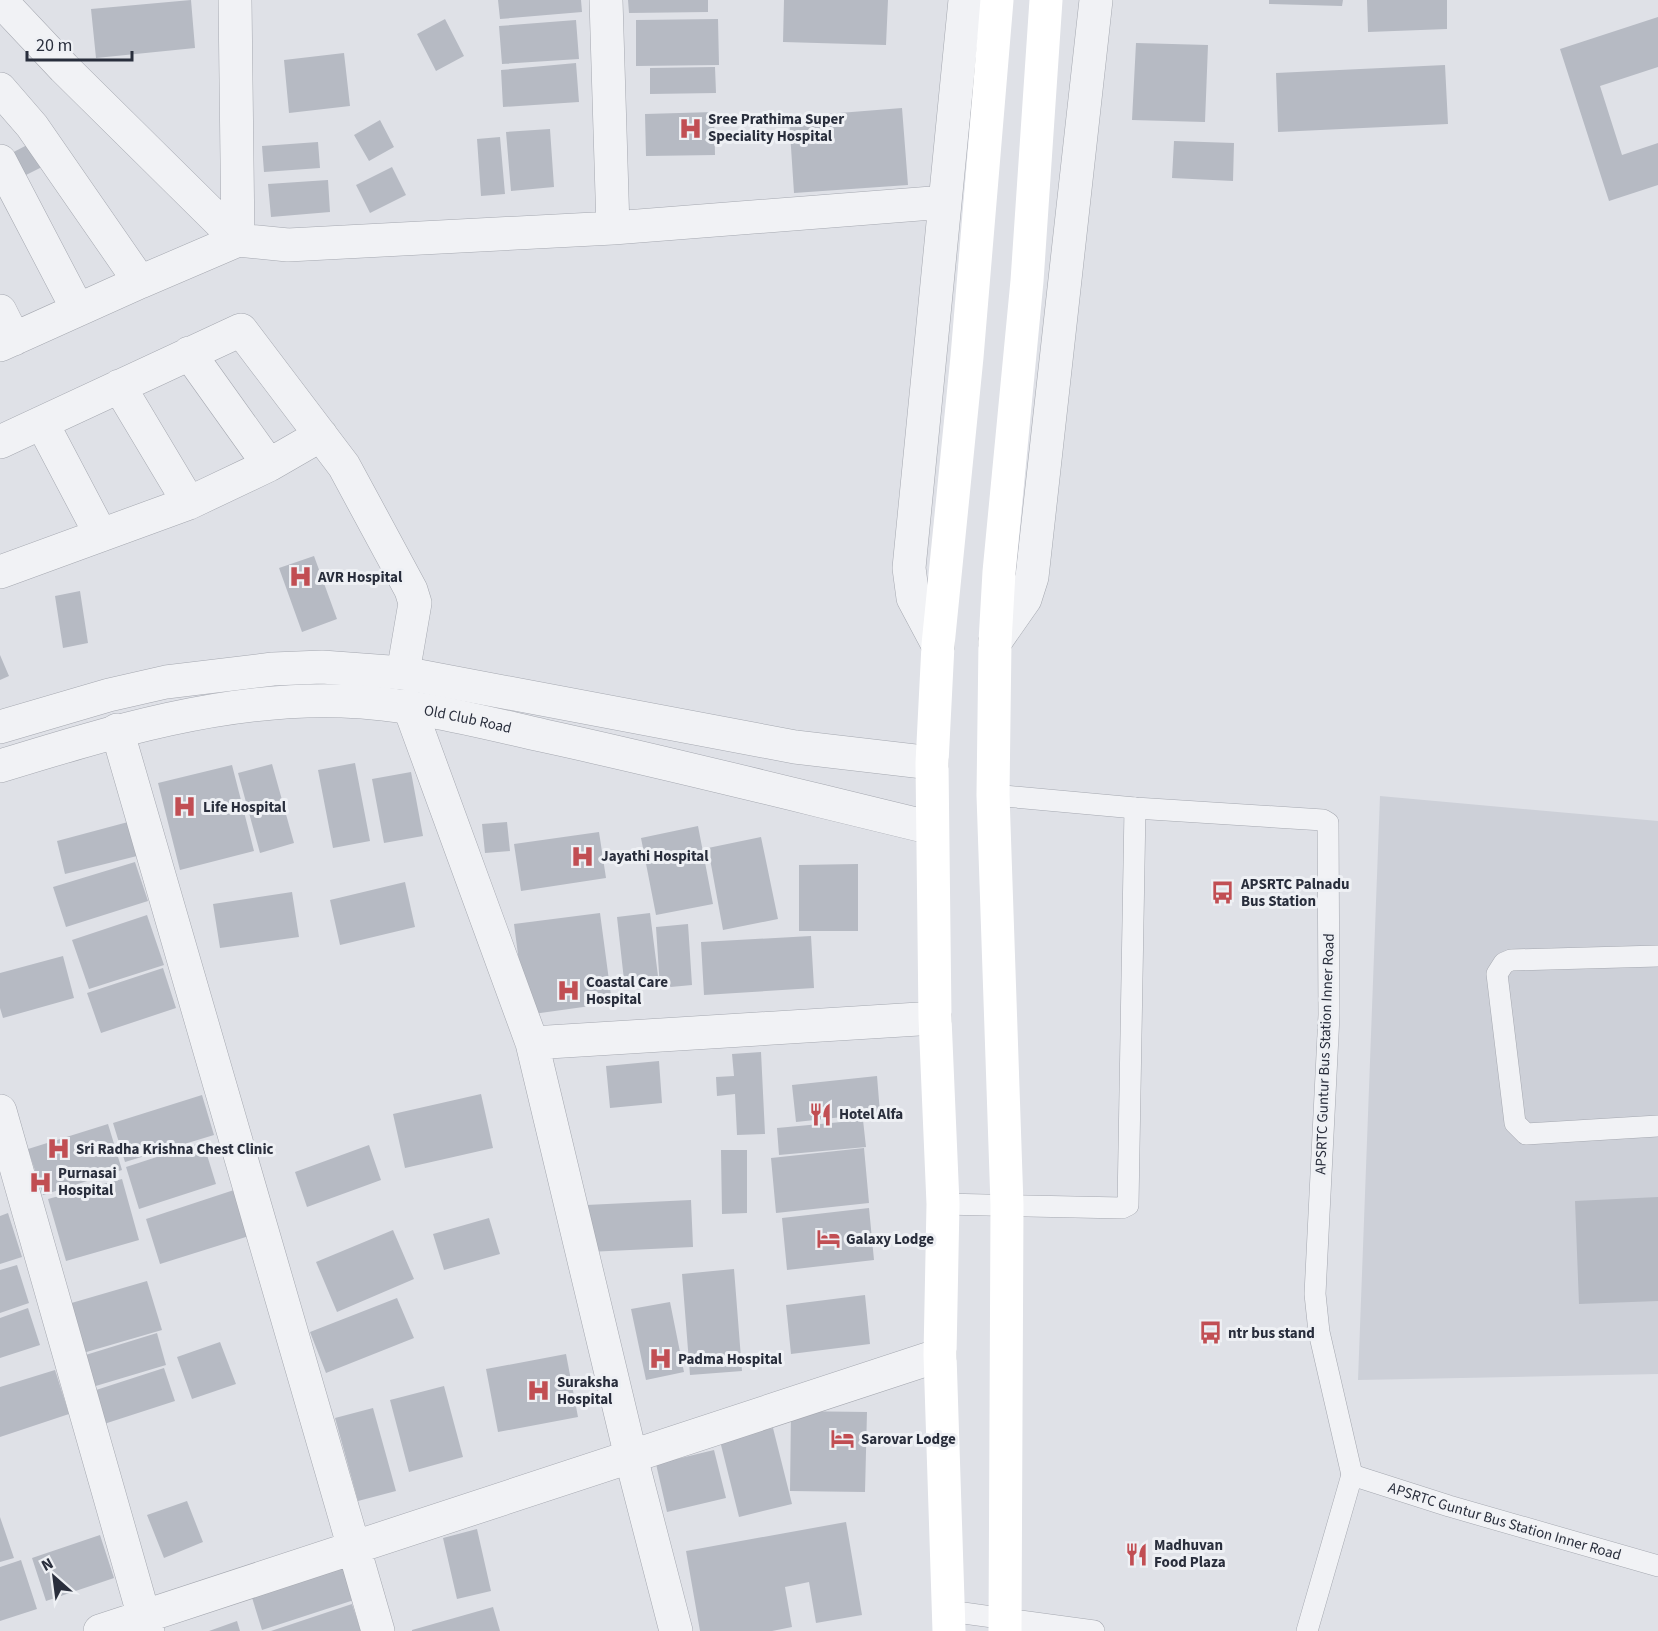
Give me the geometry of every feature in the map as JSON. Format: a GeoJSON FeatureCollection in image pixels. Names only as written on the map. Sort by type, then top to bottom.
{"type":"FeatureCollection","features":[{"type":"Feature","properties":{"kind":"main road"},"geometry":{"type":"LineString","coordinates":[[949,1621],[940,1355],[943,1204],[935,1018],[932,763],[938,645],[947,576],[997,0]]}},
{"type":"Feature","properties":{"kind":"main road"},"geometry":{"type":"LineString","coordinates":[[1005,1625],[1007,1205],[993,795],[995,642],[999,572],[1027,281],[1046,0]]}},
{"type":"Feature","properties":{"kind":"street"},"geometry":{"type":"LineString","coordinates":[[0,0],[64,68],[238,240]]}},
{"type":"Feature","properties":{"kind":"street"},"geometry":{"type":"LineString","coordinates":[[235,0],[238,240]]}},
{"type":"Feature","properties":{"kind":"street"},"geometry":{"type":"LineString","coordinates":[[606,0],[613,228]]}},
{"type":"Feature","properties":{"kind":"street"},"geometry":{"type":"LineString","coordinates":[[938,645],[913,598],[909,567],[965,0]]}},
{"type":"Feature","properties":{"kind":"street"},"geometry":{"type":"LineString","coordinates":[[995,642],[1025,599],[1032,578],[1096,0]]}},
{"type":"Feature","properties":{"kind":"street"},"geometry":{"type":"LineString","coordinates":[[0,89],[32,126],[140,282]]}},
{"type":"Feature","properties":{"kind":"street"},"geometry":{"type":"LineString","coordinates":[[0,147],[32,126]]}},
{"type":"Feature","properties":{"kind":"street"},"geometry":{"type":"LineString","coordinates":[[0,161],[78,310]]}},
{"type":"Feature","properties":{"kind":"street"},"geometry":{"type":"LineString","coordinates":[[4,332],[78,310],[238,240],[288,245],[613,228],[945,202]]}},
{"type":"Feature","properties":{"kind":"street"},"geometry":{"type":"LineString","coordinates":[[0,442],[241,330],[344,466],[411,590],[415,603],[403,673]]}},
{"type":"Feature","properties":{"kind":"street"},"geometry":{"type":"LineString","coordinates":[[189,353],[269,465]]}},
{"type":"Feature","properties":{"kind":"street"},"geometry":{"type":"LineString","coordinates":[[119,386],[189,503]]}},
{"type":"Feature","properties":{"kind":"street"},"geometry":{"type":"LineString","coordinates":[[42,423],[101,535]]}},
{"type":"Feature","properties":{"kind":"street"},"geometry":{"type":"LineString","coordinates":[[0,572],[189,503],[269,465],[321,435]]}},
{"type":"Feature","properties":{"kind":"street"},"geometry":{"type":"LineString","coordinates":[[0,727],[109,695],[218,675],[322,667],[403,673],[795,747],[932,763]]}},
{"type":"Feature","properties":{"kind":"street","name":"Old Club Road"},"geometry":{"type":"LineString","coordinates":[[0,766],[117,730],[223,710],[290,702],[342,700],[409,706],[629,754],[932,828]]}},
{"type":"Feature","properties":{"kind":"street"},"geometry":{"type":"LineString","coordinates":[[409,706],[532,1043],[631,1457],[676,1631]]}},
{"type":"Feature","properties":{"kind":"street"},"geometry":{"type":"LineString","coordinates":[[117,730],[356,1547],[378,1631]]}},
{"type":"Feature","properties":{"kind":"street"},"geometry":{"type":"LineString","coordinates":[[532,1043],[935,1018]]}},
{"type":"Feature","properties":{"kind":"street"},"geometry":{"type":"LineString","coordinates":[[0,1111],[146,1624]]}},
{"type":"Feature","properties":{"kind":"street"},"geometry":{"type":"LineString","coordinates":[[100,1631],[146,1624],[356,1547],[940,1355]]}},
{"type":"Feature","properties":{"kind":"lane","name":"APSRTC Guntur Bus Station Inner Road"},"geometry":{"type":"LineString","coordinates":[[993,795],[1135,808],[1323,820],[1328,823],[1329,1015],[1315,1294],[1319,1332],[1352,1475],[1307,1631]]}},
{"type":"Feature","properties":{"kind":"lane"},"geometry":{"type":"LineString","coordinates":[[943,1204],[1122,1208],[1130,1201],[1135,808]]}},
{"type":"Feature","properties":{"kind":"lane"},"geometry":{"type":"LineString","coordinates":[[1658,956],[1511,960],[1499,968],[1497,975],[1515,1123],[1522,1131],[1526,1134],[1658,1126]]}},
{"type":"Feature","properties":{"kind":"lane","name":"APSRTC Guntur Bus Station Inner Road"},"geometry":{"type":"LineString","coordinates":[[1352,1475],[1449,1506],[1658,1566]]}},
{"type":"Feature","properties":{"kind":"lane"},"geometry":{"type":"LineString","coordinates":[[949,1621],[1094,1631]]}},
{"type":"Feature","properties":{"kind":"shaded area"},"geometry":{"type":"Polygon","coordinates":[[[1380,796],[1658,821],[1658,1374],[1358,1380],[1380,796]]]}},
{"type":"Feature","properties":{"kind":"building"},"geometry":{"type":"Polygon","coordinates":[[[191,0],[195,48],[96,58],[91,9],[191,0]]]}},
{"type":"Feature","properties":{"kind":"building"},"geometry":{"type":"Polygon","coordinates":[[[498,0],[581,0],[582,12],[500,19],[498,0]]]}},
{"type":"Feature","properties":{"kind":"building"},"geometry":{"type":"Polygon","coordinates":[[[628,0],[708,0],[708,12],[629,13],[628,0]]]}},
{"type":"Feature","properties":{"kind":"building"},"geometry":{"type":"Polygon","coordinates":[[[784,0],[888,0],[886,45],[783,42],[784,0]]]}},
{"type":"Feature","properties":{"kind":"building"},"geometry":{"type":"Polygon","coordinates":[[[1269,0],[1343,0],[1342,6],[1269,4],[1269,0]]]}},
{"type":"Feature","properties":{"kind":"building"},"geometry":{"type":"Polygon","coordinates":[[[1367,0],[1447,0],[1447,29],[1368,32],[1367,0]]]}},
{"type":"Feature","properties":{"kind":"building"},"geometry":{"type":"Polygon","coordinates":[[[1658,17],[1658,67],[1600,86],[1622,155],[1658,143],[1658,185],[1609,201],[1560,49],[1658,17]]]}},
{"type":"Feature","properties":{"kind":"building"},"geometry":{"type":"Polygon","coordinates":[[[445,19],[464,56],[436,71],[417,34],[445,19]]]}},
{"type":"Feature","properties":{"kind":"building"},"geometry":{"type":"Polygon","coordinates":[[[718,19],[719,65],[636,66],[636,20],[718,19]]]}},
{"type":"Feature","properties":{"kind":"building"},"geometry":{"type":"Polygon","coordinates":[[[576,20],[579,59],[502,64],[499,26],[576,20]]]}},
{"type":"Feature","properties":{"kind":"building"},"geometry":{"type":"Polygon","coordinates":[[[1136,43],[1208,45],[1205,122],[1132,120],[1136,43]]]}},
{"type":"Feature","properties":{"kind":"building"},"geometry":{"type":"Polygon","coordinates":[[[344,53],[350,106],[289,113],[284,60],[344,53]]]}},
{"type":"Feature","properties":{"kind":"building"},"geometry":{"type":"Polygon","coordinates":[[[576,63],[579,102],[503,107],[501,70],[576,63]]]}},
{"type":"Feature","properties":{"kind":"building"},"geometry":{"type":"Polygon","coordinates":[[[1445,65],[1448,124],[1278,132],[1276,73],[1445,65]]]}},
{"type":"Feature","properties":{"kind":"building"},"geometry":{"type":"Polygon","coordinates":[[[715,67],[716,93],[650,94],[650,68],[715,67]]]}},
{"type":"Feature","properties":{"kind":"building"},"geometry":{"type":"Polygon","coordinates":[[[902,108],[908,185],[794,193],[789,117],[902,108]]]}},
{"type":"Feature","properties":{"kind":"building"},"geometry":{"type":"Polygon","coordinates":[[[714,112],[715,155],[646,156],[645,114],[714,112]]]}},
{"type":"Feature","properties":{"kind":"building"},"geometry":{"type":"Polygon","coordinates":[[[380,120],[394,147],[369,161],[354,135],[380,120]]]}},
{"type":"Feature","properties":{"kind":"building"},"geometry":{"type":"Polygon","coordinates":[[[550,129],[554,187],[511,191],[506,132],[550,129]]]}},
{"type":"Feature","properties":{"kind":"building"},"geometry":{"type":"Polygon","coordinates":[[[500,137],[505,194],[481,196],[477,139],[500,137]]]}},
{"type":"Feature","properties":{"kind":"building"},"geometry":{"type":"Polygon","coordinates":[[[1174,141],[1234,143],[1233,181],[1172,178],[1174,141]]]}},
{"type":"Feature","properties":{"kind":"building"},"geometry":{"type":"Polygon","coordinates":[[[318,142],[320,168],[264,172],[262,146],[318,142]]]}},
{"type":"Feature","properties":{"kind":"building"},"geometry":{"type":"Polygon","coordinates":[[[29,144],[42,167],[18,179],[6,156],[29,144]]]}},
{"type":"Feature","properties":{"kind":"building"},"geometry":{"type":"Polygon","coordinates":[[[392,167],[406,195],[370,213],[356,185],[392,167]]]}},
{"type":"Feature","properties":{"kind":"building"},"geometry":{"type":"Polygon","coordinates":[[[328,180],[330,212],[271,217],[268,184],[328,180]]]}},
{"type":"Feature","properties":{"kind":"building"},"geometry":{"type":"Polygon","coordinates":[[[314,556],[337,619],[302,632],[279,568],[314,556]]]}},
{"type":"Feature","properties":{"kind":"building"},"geometry":{"type":"Polygon","coordinates":[[[80,591],[88,643],[63,648],[55,596],[80,591]]]}},
{"type":"Feature","properties":{"kind":"building"},"geometry":{"type":"Polygon","coordinates":[[[0,655],[9,676],[0,680],[0,655]]]}},
{"type":"Feature","properties":{"kind":"building"},"geometry":{"type":"Polygon","coordinates":[[[355,763],[370,841],[333,848],[318,770],[355,763]]]}},
{"type":"Feature","properties":{"kind":"building"},"geometry":{"type":"Polygon","coordinates":[[[272,764],[294,843],[260,853],[238,773],[272,764]]]}},
{"type":"Feature","properties":{"kind":"building"},"geometry":{"type":"Polygon","coordinates":[[[232,765],[254,851],[180,870],[158,783],[232,765]]]}},
{"type":"Feature","properties":{"kind":"building"},"geometry":{"type":"Polygon","coordinates":[[[411,772],[423,836],[384,843],[372,779],[411,772]]]}},
{"type":"Feature","properties":{"kind":"building"},"geometry":{"type":"Polygon","coordinates":[[[128,822],[137,856],[65,874],[57,841],[128,822]]]}},
{"type":"Feature","properties":{"kind":"building"},"geometry":{"type":"Polygon","coordinates":[[[507,822],[510,851],[485,853],[482,824],[507,822]]]}},
{"type":"Feature","properties":{"kind":"building"},"geometry":{"type":"Polygon","coordinates":[[[698,826],[713,904],[656,915],[641,838],[698,826]]]}},
{"type":"Feature","properties":{"kind":"building"},"geometry":{"type":"Polygon","coordinates":[[[599,832],[606,878],[521,891],[514,844],[599,832]]]}},
{"type":"Feature","properties":{"kind":"building"},"geometry":{"type":"Polygon","coordinates":[[[761,837],[778,919],[723,930],[708,848],[761,837]]]}},
{"type":"Feature","properties":{"kind":"building"},"geometry":{"type":"Polygon","coordinates":[[[135,862],[148,901],[66,927],[53,887],[135,862]]]}},
{"type":"Feature","properties":{"kind":"building"},"geometry":{"type":"Polygon","coordinates":[[[858,864],[858,931],[799,931],[799,865],[858,864]]]}},
{"type":"Feature","properties":{"kind":"building"},"geometry":{"type":"Polygon","coordinates":[[[405,882],[415,927],[340,945],[330,900],[405,882]]]}},
{"type":"Feature","properties":{"kind":"building"},"geometry":{"type":"Polygon","coordinates":[[[292,892],[299,937],[220,948],[213,904],[292,892]]]}},
{"type":"Feature","properties":{"kind":"building"},"geometry":{"type":"Polygon","coordinates":[[[600,913],[612,1003],[526,1015],[514,924],[600,913]]]}},
{"type":"Feature","properties":{"kind":"building"},"geometry":{"type":"Polygon","coordinates":[[[650,913],[658,976],[624,980],[617,917],[650,913]]]}},
{"type":"Feature","properties":{"kind":"building"},"geometry":{"type":"Polygon","coordinates":[[[147,915],[164,965],[89,989],[72,940],[147,915]]]}},
{"type":"Feature","properties":{"kind":"building"},"geometry":{"type":"Polygon","coordinates":[[[688,924],[692,985],[660,988],[656,927],[688,924]]]}},
{"type":"Feature","properties":{"kind":"building"},"geometry":{"type":"Polygon","coordinates":[[[811,936],[814,988],[704,995],[701,942],[811,936]]]}},
{"type":"Feature","properties":{"kind":"building"},"geometry":{"type":"Polygon","coordinates":[[[63,956],[74,998],[3,1018],[0,1008],[0,973],[63,956]]]}},
{"type":"Feature","properties":{"kind":"building"},"geometry":{"type":"Polygon","coordinates":[[[163,968],[176,1008],[101,1033],[87,993],[163,968]]]}},
{"type":"Feature","properties":{"kind":"building"},"geometry":{"type":"Polygon","coordinates":[[[761,1052],[765,1134],[737,1135],[735,1094],[717,1096],[716,1077],[734,1076],[732,1054],[761,1052]]]}},
{"type":"Feature","properties":{"kind":"building"},"geometry":{"type":"Polygon","coordinates":[[[659,1061],[662,1103],[610,1108],[606,1066],[659,1061]]]}},
{"type":"Feature","properties":{"kind":"building"},"geometry":{"type":"Polygon","coordinates":[[[877,1076],[880,1113],[796,1122],[792,1085],[877,1076]]]}},
{"type":"Feature","properties":{"kind":"building"},"geometry":{"type":"Polygon","coordinates":[[[481,1094],[493,1148],[405,1168],[393,1114],[481,1094]]]}},
{"type":"Feature","properties":{"kind":"building"},"geometry":{"type":"Polygon","coordinates":[[[202,1095],[214,1135],[125,1162],[113,1123],[202,1095]]]}},
{"type":"Feature","properties":{"kind":"building"},"geometry":{"type":"Polygon","coordinates":[[[863,1120],[866,1147],[779,1155],[777,1128],[863,1120]]]}},
{"type":"Feature","properties":{"kind":"building"},"geometry":{"type":"Polygon","coordinates":[[[108,1124],[122,1170],[43,1195],[28,1149],[108,1124]]]}},
{"type":"Feature","properties":{"kind":"building"},"geometry":{"type":"Polygon","coordinates":[[[203,1142],[216,1184],[139,1209],[126,1167],[203,1142]]]}},
{"type":"Feature","properties":{"kind":"building"},"geometry":{"type":"Polygon","coordinates":[[[369,1145],[381,1180],[307,1207],[295,1172],[369,1145]]]}},
{"type":"Feature","properties":{"kind":"building"},"geometry":{"type":"Polygon","coordinates":[[[864,1148],[869,1203],[776,1213],[771,1158],[864,1148]]]}},
{"type":"Feature","properties":{"kind":"building"},"geometry":{"type":"Polygon","coordinates":[[[721,1150],[747,1150],[747,1213],[722,1214],[721,1150]]]}},
{"type":"Feature","properties":{"kind":"building"},"geometry":{"type":"Polygon","coordinates":[[[122,1179],[139,1240],[66,1261],[48,1199],[122,1179]]]}},
{"type":"Feature","properties":{"kind":"building"},"geometry":{"type":"Polygon","coordinates":[[[234,1190],[249,1236],[160,1264],[146,1219],[234,1190]]]}},
{"type":"Feature","properties":{"kind":"building"},"geometry":{"type":"Polygon","coordinates":[[[1658,1197],[1658,1301],[1579,1304],[1575,1201],[1658,1197]]]}},
{"type":"Feature","properties":{"kind":"building"},"geometry":{"type":"Polygon","coordinates":[[[691,1200],[693,1247],[588,1252],[586,1205],[691,1200]]]}},
{"type":"Feature","properties":{"kind":"building"},"geometry":{"type":"Polygon","coordinates":[[[869,1208],[874,1260],[787,1270],[782,1218],[869,1208]]]}},
{"type":"Feature","properties":{"kind":"building"},"geometry":{"type":"Polygon","coordinates":[[[8,1213],[22,1257],[0,1264],[0,1216],[8,1213]]]}},
{"type":"Feature","properties":{"kind":"building"},"geometry":{"type":"Polygon","coordinates":[[[489,1218],[500,1254],[444,1270],[433,1234],[489,1218]]]}},
{"type":"Feature","properties":{"kind":"building"},"geometry":{"type":"Polygon","coordinates":[[[393,1230],[414,1279],[337,1312],[316,1262],[393,1230]]]}},
{"type":"Feature","properties":{"kind":"building"},"geometry":{"type":"Polygon","coordinates":[[[17,1265],[29,1303],[0,1313],[0,1270],[17,1265]]]}},
{"type":"Feature","properties":{"kind":"building"},"geometry":{"type":"Polygon","coordinates":[[[734,1269],[742,1371],[690,1375],[682,1274],[734,1269]]]}},
{"type":"Feature","properties":{"kind":"building"},"geometry":{"type":"Polygon","coordinates":[[[147,1281],[162,1330],[83,1353],[68,1304],[147,1281]]]}},
{"type":"Feature","properties":{"kind":"building"},"geometry":{"type":"Polygon","coordinates":[[[865,1295],[870,1344],[791,1354],[786,1305],[865,1295]]]}},
{"type":"Feature","properties":{"kind":"building"},"geometry":{"type":"Polygon","coordinates":[[[397,1298],[414,1338],[326,1373],[310,1332],[397,1298]]]}},
{"type":"Feature","properties":{"kind":"building"},"geometry":{"type":"Polygon","coordinates":[[[670,1302],[684,1372],[646,1380],[631,1309],[670,1302]]]}},
{"type":"Feature","properties":{"kind":"building"},"geometry":{"type":"Polygon","coordinates":[[[28,1308],[40,1345],[0,1358],[0,1318],[28,1308]]]}},
{"type":"Feature","properties":{"kind":"building"},"geometry":{"type":"Polygon","coordinates":[[[157,1333],[166,1365],[89,1388],[79,1357],[157,1333]]]}},
{"type":"Feature","properties":{"kind":"building"},"geometry":{"type":"Polygon","coordinates":[[[220,1342],[236,1384],[192,1399],[177,1357],[220,1342]]]}},
{"type":"Feature","properties":{"kind":"building"},"geometry":{"type":"Polygon","coordinates":[[[566,1354],[578,1417],[498,1432],[486,1369],[566,1354]]]}},
{"type":"Feature","properties":{"kind":"building"},"geometry":{"type":"Polygon","coordinates":[[[164,1368],[175,1401],[104,1424],[93,1391],[164,1368]]]}},
{"type":"Feature","properties":{"kind":"building"},"geometry":{"type":"Polygon","coordinates":[[[55,1370],[69,1414],[0,1437],[0,1387],[55,1370]]]}},
{"type":"Feature","properties":{"kind":"building"},"geometry":{"type":"Polygon","coordinates":[[[444,1386],[463,1457],[409,1472],[390,1400],[444,1386]]]}},
{"type":"Feature","properties":{"kind":"building"},"geometry":{"type":"Polygon","coordinates":[[[373,1408],[396,1491],[358,1501],[335,1418],[373,1408]]]}},
{"type":"Feature","properties":{"kind":"building"},"geometry":{"type":"Polygon","coordinates":[[[791,1411],[867,1412],[865,1492],[790,1491],[791,1411]]]}},
{"type":"Feature","properties":{"kind":"building"},"geometry":{"type":"Polygon","coordinates":[[[773,1428],[792,1504],[739,1517],[720,1441],[773,1428]]]}},
{"type":"Feature","properties":{"kind":"building"},"geometry":{"type":"Polygon","coordinates":[[[714,1450],[726,1498],[667,1512],[656,1464],[714,1450]]]}},
{"type":"Feature","properties":{"kind":"building"},"geometry":{"type":"Polygon","coordinates":[[[187,1501],[203,1542],[164,1558],[147,1515],[187,1501]]]}},
{"type":"Feature","properties":{"kind":"building"},"geometry":{"type":"Polygon","coordinates":[[[0,1517],[14,1558],[0,1562],[0,1517]]]}},
{"type":"Feature","properties":{"kind":"building"},"geometry":{"type":"Polygon","coordinates":[[[846,1522],[862,1615],[816,1623],[809,1582],[785,1587],[792,1627],[772,1631],[700,1631],[686,1551],[846,1522]]]}},
{"type":"Feature","properties":{"kind":"building"},"geometry":{"type":"Polygon","coordinates":[[[477,1529],[491,1591],[457,1599],[443,1538],[477,1529]]]}},
{"type":"Feature","properties":{"kind":"building"},"geometry":{"type":"Polygon","coordinates":[[[100,1535],[114,1578],[46,1601],[32,1558],[100,1535]]]}},
{"type":"Feature","properties":{"kind":"building"},"geometry":{"type":"Polygon","coordinates":[[[340,1558],[354,1600],[262,1630],[249,1588],[340,1558]]]}},
{"type":"Feature","properties":{"kind":"building"},"geometry":{"type":"Polygon","coordinates":[[[21,1560],[37,1609],[0,1621],[0,1567],[21,1560]]]}},
{"type":"Feature","properties":{"kind":"building"},"geometry":{"type":"Polygon","coordinates":[[[352,1604],[361,1631],[271,1631],[352,1604]]]}},
{"type":"Feature","properties":{"kind":"building"},"geometry":{"type":"Polygon","coordinates":[[[493,1607],[500,1631],[412,1631],[412,1630],[493,1607]]]}},
{"type":"Feature","properties":{"kind":"building"},"geometry":{"type":"Polygon","coordinates":[[[237,1621],[240,1631],[209,1631],[237,1621]]]}},
{"type":"Feature","properties":{"kind":"place","name":"Sree Prathima Super Speciality Hospital"},"geometry":{"type":"Point","coordinates":[690,128]}},
{"type":"Feature","properties":{"kind":"place","name":"AVR Hospital"},"geometry":{"type":"Point","coordinates":[300,577]}},
{"type":"Feature","properties":{"kind":"place","name":"Life Hospital"},"geometry":{"type":"Point","coordinates":[185,807]}},
{"type":"Feature","properties":{"kind":"place","name":"Jayathi Hospital"},"geometry":{"type":"Point","coordinates":[583,856]}},
{"type":"Feature","properties":{"kind":"place","name":"APSRTC Palnadu Bus Station"},"geometry":{"type":"Point","coordinates":[1223,893]}},
{"type":"Feature","properties":{"kind":"place","name":"Coastal Care Hospital"},"geometry":{"type":"Point","coordinates":[568,991]}},
{"type":"Feature","properties":{"kind":"place","name":"Hotel Alfa"},"geometry":{"type":"Point","coordinates":[821,1114]}},
{"type":"Feature","properties":{"kind":"place","name":"Sri Radha Krishna Chest Clinic"},"geometry":{"type":"Point","coordinates":[58,1149]}},
{"type":"Feature","properties":{"kind":"place","name":"Purnasai Hospital"},"geometry":{"type":"Point","coordinates":[40,1182]}},
{"type":"Feature","properties":{"kind":"place","name":"Galaxy Lodge"},"geometry":{"type":"Point","coordinates":[828,1239]}},
{"type":"Feature","properties":{"kind":"place","name":"ntr bus stand"},"geometry":{"type":"Point","coordinates":[1210,1333]}},
{"type":"Feature","properties":{"kind":"place","name":"Padma Hospital"},"geometry":{"type":"Point","coordinates":[660,1359]}},
{"type":"Feature","properties":{"kind":"place","name":"Suraksha Hospital"},"geometry":{"type":"Point","coordinates":[539,1391]}},
{"type":"Feature","properties":{"kind":"place","name":"Sarovar Lodge"},"geometry":{"type":"Point","coordinates":[843,1439]}},
{"type":"Feature","properties":{"kind":"place","name":"Madhuvan Food Plaza"},"geometry":{"type":"Point","coordinates":[1136,1554]}}]}
